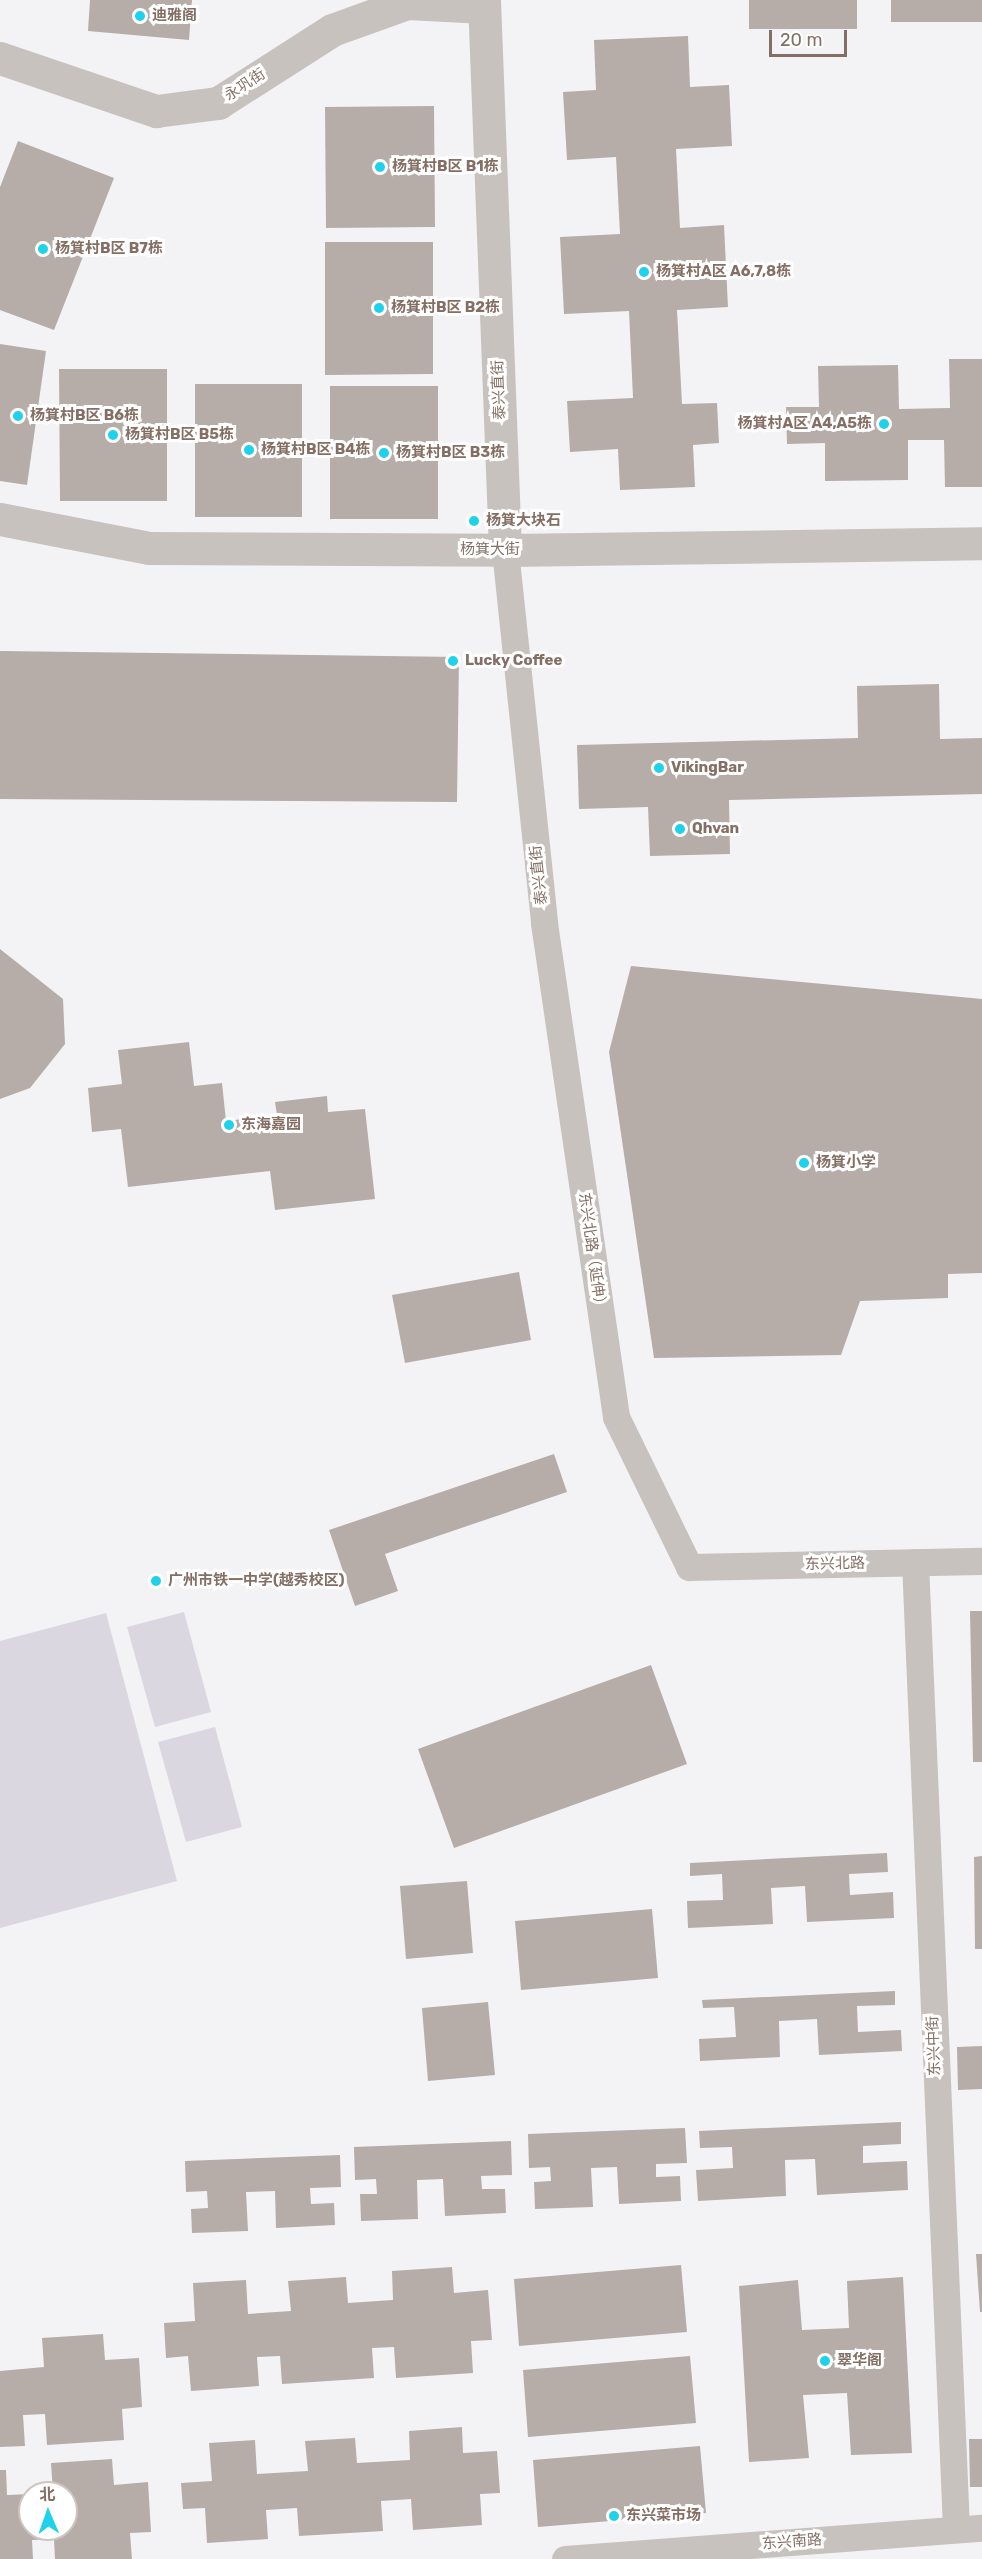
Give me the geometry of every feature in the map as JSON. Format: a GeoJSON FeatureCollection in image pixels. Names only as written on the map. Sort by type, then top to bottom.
{"type":"FeatureCollection","features":[{"type":"Feature","properties":{"kind":"street","name":"永巩街"},"geometry":{"type":"LineString","coordinates":[[0,57],[156,111],[218,103],[332,30],[407,3],[484,4]]}},
{"type":"Feature","properties":{"kind":"street","name":"泰兴直街"},"geometry":{"type":"LineString","coordinates":[[484,4],[505,550],[544,923]]}},
{"type":"Feature","properties":{"kind":"street","name":"杨箕大街"},"geometry":{"type":"LineString","coordinates":[[0,519],[149,548],[505,550],[982,543]]}},
{"type":"Feature","properties":{"kind":"street","name":"东兴北路（延伸）"},"geometry":{"type":"LineString","coordinates":[[544,923],[616,1417],[689,1567]]}},
{"type":"Feature","properties":{"kind":"street","name":"东兴北路"},"geometry":{"type":"LineString","coordinates":[[689,1567],[982,1561]]}},
{"type":"Feature","properties":{"kind":"street","name":"东兴中街"},"geometry":{"type":"LineString","coordinates":[[915,1562],[969,2528]]}},
{"type":"Feature","properties":{"kind":"street","name":"东兴南路"},"geometry":{"type":"LineString","coordinates":[[565,2559],[969,2528]]}},
{"type":"Feature","properties":{"kind":"shaded area"},"geometry":{"type":"Polygon","coordinates":[[[184,1612],[211,1712],[155,1727],[127,1627],[184,1612]]]}},
{"type":"Feature","properties":{"kind":"shaded area"},"geometry":{"type":"Polygon","coordinates":[[[106,1613],[177,1881],[0,1928],[0,1641],[106,1613]]]}},
{"type":"Feature","properties":{"kind":"shaded area"},"geometry":{"type":"Polygon","coordinates":[[[215,1727],[242,1827],[186,1842],[158,1742],[215,1727]]]}},
{"type":"Feature","properties":{"kind":"building","name":"迪雅阁"},"geometry":{"type":"Polygon","coordinates":[[[90,0],[192,0],[189,40],[88,31],[90,0]]]}},
{"type":"Feature","properties":{"kind":"building"},"geometry":{"type":"Polygon","coordinates":[[[749,0],[857,0],[857,29],[749,29],[749,0]]]}},
{"type":"Feature","properties":{"kind":"building"},"geometry":{"type":"Polygon","coordinates":[[[891,0],[982,0],[982,22],[891,22],[891,0]]]}},
{"type":"Feature","properties":{"kind":"building","name":"杨箕村A区 A6,7,8栋"},"geometry":{"type":"Polygon","coordinates":[[[688,36],[690,87],[729,85],[732,146],[676,149],[680,228],[724,225],[728,307],[677,310],[682,404],[717,403],[719,443],[693,445],[695,487],[620,490],[618,449],[570,452],[567,401],[633,398],[629,311],[564,314],[560,237],[620,234],[616,157],[567,160],[563,92],[596,90],[594,40],[688,36]]]}},
{"type":"Feature","properties":{"kind":"building","name":"杨箕村B区 B1栋"},"geometry":{"type":"Polygon","coordinates":[[[434,106],[435,227],[326,228],[325,107],[434,106]]]}},
{"type":"Feature","properties":{"kind":"building","name":"杨箕村B区 B7栋"},"geometry":{"type":"Polygon","coordinates":[[[18,141],[114,178],[54,330],[0,310],[0,187],[18,141]]]}},
{"type":"Feature","properties":{"kind":"building","name":"杨箕村B区 B2栋"},"geometry":{"type":"Polygon","coordinates":[[[325,242],[433,242],[433,374],[325,375],[325,242]]]}},
{"type":"Feature","properties":{"kind":"building","name":"杨箕村B区 B6栋"},"geometry":{"type":"Polygon","coordinates":[[[0,344],[46,351],[27,485],[0,481],[0,344]]]}},
{"type":"Feature","properties":{"kind":"building","name":"杨箕村A区 A4,A5栋"},"geometry":{"type":"Polygon","coordinates":[[[949,359],[982,359],[982,487],[945,487],[944,440],[908,440],[908,480],[825,481],[825,443],[787,444],[786,407],[819,407],[818,366],[898,365],[899,409],[950,408],[949,359]]]}},
{"type":"Feature","properties":{"kind":"building","name":"杨箕村B区 B5栋"},"geometry":{"type":"Polygon","coordinates":[[[59,369],[167,369],[167,501],[60,501],[59,369]]]}},
{"type":"Feature","properties":{"kind":"building","name":"杨箕村B区 B4栋"},"geometry":{"type":"Polygon","coordinates":[[[195,384],[302,384],[302,517],[195,517],[195,384]]]}},
{"type":"Feature","properties":{"kind":"building","name":"杨箕村B区 B3栋"},"geometry":{"type":"Polygon","coordinates":[[[330,386],[438,386],[438,519],[330,519],[330,386]]]}},
{"type":"Feature","properties":{"kind":"building"},"geometry":{"type":"Polygon","coordinates":[[[0,651],[459,657],[457,802],[0,799],[0,651]]]}},
{"type":"Feature","properties":{"kind":"building"},"geometry":{"type":"Polygon","coordinates":[[[939,684],[940,739],[982,738],[982,794],[729,800],[730,854],[650,856],[648,807],[579,809],[577,745],[858,738],[857,686],[939,684]]]}},
{"type":"Feature","properties":{"kind":"building"},"geometry":{"type":"Polygon","coordinates":[[[0,949],[63,999],[65,1044],[30,1088],[0,1099],[0,949]]]}},
{"type":"Feature","properties":{"kind":"building","name":"杨箕小学"},"geometry":{"type":"Polygon","coordinates":[[[631,966],[982,999],[982,1273],[948,1274],[948,1298],[860,1301],[841,1355],[654,1358],[609,1052],[631,966]]]}},
{"type":"Feature","properties":{"kind":"building","name":"东海嘉园"},"geometry":{"type":"Polygon","coordinates":[[[189,1042],[194,1086],[222,1083],[226,1121],[277,1115],[275,1102],[327,1096],[328,1112],[365,1109],[375,1199],[275,1210],[270,1171],[128,1187],[121,1129],[92,1132],[88,1088],[122,1084],[118,1050],[189,1042]]]}},
{"type":"Feature","properties":{"kind":"building"},"geometry":{"type":"Polygon","coordinates":[[[519,1272],[531,1340],[405,1363],[392,1295],[519,1272]]]}},
{"type":"Feature","properties":{"kind":"building"},"geometry":{"type":"Polygon","coordinates":[[[554,1454],[567,1492],[385,1554],[398,1591],[355,1606],[329,1530],[554,1454]]]}},
{"type":"Feature","properties":{"kind":"building"},"geometry":{"type":"Polygon","coordinates":[[[970,1611],[982,1611],[982,1762],[973,1762],[970,1611]]]}},
{"type":"Feature","properties":{"kind":"building"},"geometry":{"type":"Polygon","coordinates":[[[651,1665],[687,1764],[454,1848],[418,1749],[651,1665]]]}},
{"type":"Feature","properties":{"kind":"building"},"geometry":{"type":"Polygon","coordinates":[[[887,1853],[888,1872],[849,1874],[850,1895],[893,1892],[894,1918],[807,1922],[805,1886],[771,1888],[773,1924],[688,1928],[687,1901],[723,1900],[722,1874],[690,1876],[690,1863],[887,1853]]]}},
{"type":"Feature","properties":{"kind":"building"},"geometry":{"type":"Polygon","coordinates":[[[982,1856],[982,1949],[975,1949],[974,1857],[982,1856]]]}},
{"type":"Feature","properties":{"kind":"building"},"geometry":{"type":"Polygon","coordinates":[[[467,1881],[473,1953],[406,1959],[400,1886],[467,1881]]]}},
{"type":"Feature","properties":{"kind":"building"},"geometry":{"type":"Polygon","coordinates":[[[652,1909],[658,1978],[521,1990],[515,1921],[652,1909]]]}},
{"type":"Feature","properties":{"kind":"building"},"geometry":{"type":"Polygon","coordinates":[[[895,1991],[895,2005],[857,2006],[858,2032],[901,2030],[902,2051],[819,2055],[817,2019],[779,2021],[780,2057],[700,2061],[699,2039],[736,2037],[734,2007],[703,2008],[702,2000],[895,1991]]]}},
{"type":"Feature","properties":{"kind":"building"},"geometry":{"type":"Polygon","coordinates":[[[488,2002],[495,2075],[428,2081],[422,2008],[488,2002]]]}},
{"type":"Feature","properties":{"kind":"building"},"geometry":{"type":"Polygon","coordinates":[[[982,2046],[982,2089],[958,2090],[957,2047],[982,2046]]]}},
{"type":"Feature","properties":{"kind":"building"},"geometry":{"type":"Polygon","coordinates":[[[901,2122],[901,2144],[863,2146],[863,2163],[907,2161],[908,2190],[817,2195],[815,2159],[785,2160],[786,2196],[698,2201],[696,2170],[733,2168],[732,2147],[700,2148],[699,2131],[901,2122]]]}},
{"type":"Feature","properties":{"kind":"building"},"geometry":{"type":"Polygon","coordinates":[[[685,2128],[687,2163],[656,2164],[656,2177],[680,2176],[681,2201],[619,2204],[617,2167],[591,2168],[593,2207],[535,2209],[534,2182],[551,2181],[550,2167],[529,2168],[528,2134],[685,2128]]]}},
{"type":"Feature","properties":{"kind":"building"},"geometry":{"type":"Polygon","coordinates":[[[511,2141],[512,2175],[481,2176],[482,2189],[505,2189],[506,2213],[445,2216],[443,2179],[417,2180],[418,2219],[361,2221],[360,2194],[377,2194],[376,2179],[355,2180],[354,2147],[511,2141]]]}},
{"type":"Feature","properties":{"kind":"building"},"geometry":{"type":"Polygon","coordinates":[[[340,2155],[341,2187],[310,2188],[311,2204],[334,2203],[335,2225],[276,2228],[275,2191],[246,2192],[248,2231],[192,2233],[191,2209],[208,2208],[207,2191],[186,2192],[185,2161],[340,2155]]]}},
{"type":"Feature","properties":{"kind":"building"},"geometry":{"type":"Polygon","coordinates":[[[976,2254],[982,2254],[982,2312],[980,2312],[976,2254]]]}},
{"type":"Feature","properties":{"kind":"building"},"geometry":{"type":"Polygon","coordinates":[[[681,2265],[687,2332],[519,2346],[514,2279],[681,2265]]]}},
{"type":"Feature","properties":{"kind":"building"},"geometry":{"type":"Polygon","coordinates":[[[452,2267],[454,2293],[488,2290],[492,2340],[471,2341],[473,2373],[396,2378],[394,2347],[372,2348],[374,2378],[282,2384],[280,2356],[257,2357],[259,2386],[191,2391],[188,2356],[166,2358],[164,2323],[195,2321],[193,2283],[246,2280],[248,2314],[291,2311],[288,2281],[346,2277],[348,2303],[393,2300],[392,2271],[452,2267]]]}},
{"type":"Feature","properties":{"kind":"building","name":"翠华阁"},"geometry":{"type":"Polygon","coordinates":[[[903,2277],[912,2453],[851,2455],[847,2393],[803,2395],[809,2458],[749,2462],[739,2286],[798,2280],[802,2330],[849,2328],[847,2281],[903,2277]]]}},
{"type":"Feature","properties":{"kind":"building"},"geometry":{"type":"Polygon","coordinates":[[[103,2334],[105,2360],[139,2358],[142,2407],[122,2409],[124,2440],[47,2445],[45,2414],[23,2415],[25,2446],[0,2447],[0,2371],[44,2367],[42,2338],[103,2334]]]}},
{"type":"Feature","properties":{"kind":"building"},"geometry":{"type":"Polygon","coordinates":[[[690,2356],[696,2423],[528,2437],[523,2370],[690,2356]]]}},
{"type":"Feature","properties":{"kind":"building"},"geometry":{"type":"Polygon","coordinates":[[[462,2427],[463,2453],[497,2451],[500,2493],[480,2494],[482,2525],[413,2530],[411,2499],[381,2501],[383,2531],[299,2536],[297,2508],[266,2510],[268,2539],[207,2543],[205,2508],[183,2509],[181,2483],[212,2481],[209,2443],[255,2440],[257,2474],[308,2471],[305,2441],[355,2438],[357,2463],[410,2460],[409,2431],[462,2427]]]}},
{"type":"Feature","properties":{"kind":"building"},"geometry":{"type":"Polygon","coordinates":[[[969,2439],[982,2439],[982,2487],[970,2487],[969,2439]]]}},
{"type":"Feature","properties":{"kind":"building"},"geometry":{"type":"Polygon","coordinates":[[[700,2446],[706,2513],[538,2527],[533,2460],[700,2446]]]}},
{"type":"Feature","properties":{"kind":"building"},"geometry":{"type":"Polygon","coordinates":[[[112,2459],[114,2485],[148,2482],[151,2532],[130,2533],[132,2559],[55,2559],[54,2541],[78,2541],[78,2481],[52,2481],[51,2463],[112,2459]]]}},
{"type":"Feature","properties":{"kind":"building"},"geometry":{"type":"Polygon","coordinates":[[[0,2470],[6,2470],[7,2495],[18,2495],[18,2541],[32,2541],[33,2559],[0,2559],[0,2470]]]}},
{"type":"Feature","properties":{"kind":"place","name":"迪雅阁"},"geometry":{"type":"Point","coordinates":[140,16]}},
{"type":"Feature","properties":{"kind":"place","name":"杨箕村B区 B1栋"},"geometry":{"type":"Point","coordinates":[380,167]}},
{"type":"Feature","properties":{"kind":"place","name":"杨箕村B区 B7栋"},"geometry":{"type":"Point","coordinates":[43,249]}},
{"type":"Feature","properties":{"kind":"place","name":"杨箕村A区 A6,7,8栋"},"geometry":{"type":"Point","coordinates":[644,272]}},
{"type":"Feature","properties":{"kind":"place","name":"杨箕村B区 B2栋"},"geometry":{"type":"Point","coordinates":[379,308]}},
{"type":"Feature","properties":{"kind":"place","name":"杨箕村B区 B6栋"},"geometry":{"type":"Point","coordinates":[18,416]}},
{"type":"Feature","properties":{"kind":"place","name":"杨箕村A区 A4,A5栋"},"geometry":{"type":"Point","coordinates":[884,424]}},
{"type":"Feature","properties":{"kind":"place","name":"杨箕村B区 B5栋"},"geometry":{"type":"Point","coordinates":[113,435]}},
{"type":"Feature","properties":{"kind":"place","name":"杨箕村B区 B4栋"},"geometry":{"type":"Point","coordinates":[249,450]}},
{"type":"Feature","properties":{"kind":"place","name":"杨箕村B区 B3栋"},"geometry":{"type":"Point","coordinates":[384,453]}},
{"type":"Feature","properties":{"kind":"place","name":"杨箕大块石"},"geometry":{"type":"Point","coordinates":[474,521]}},
{"type":"Feature","properties":{"kind":"place","name":"Lucky Coffee"},"geometry":{"type":"Point","coordinates":[453,661]}},
{"type":"Feature","properties":{"kind":"place","name":"VikingBar"},"geometry":{"type":"Point","coordinates":[659,768]}},
{"type":"Feature","properties":{"kind":"place","name":"Qhvan"},"geometry":{"type":"Point","coordinates":[680,829]}},
{"type":"Feature","properties":{"kind":"place","name":"东海嘉园"},"geometry":{"type":"Point","coordinates":[229,1125]}},
{"type":"Feature","properties":{"kind":"place","name":"杨箕小学"},"geometry":{"type":"Point","coordinates":[804,1163]}},
{"type":"Feature","properties":{"kind":"place","name":"广州市铁一中学(越秀校区)"},"geometry":{"type":"Point","coordinates":[156,1581]}},
{"type":"Feature","properties":{"kind":"place","name":"翠华阁"},"geometry":{"type":"Point","coordinates":[825,2361]}},
{"type":"Feature","properties":{"kind":"place","name":"东兴菜市场"},"geometry":{"type":"Point","coordinates":[614,2516]}}]}
